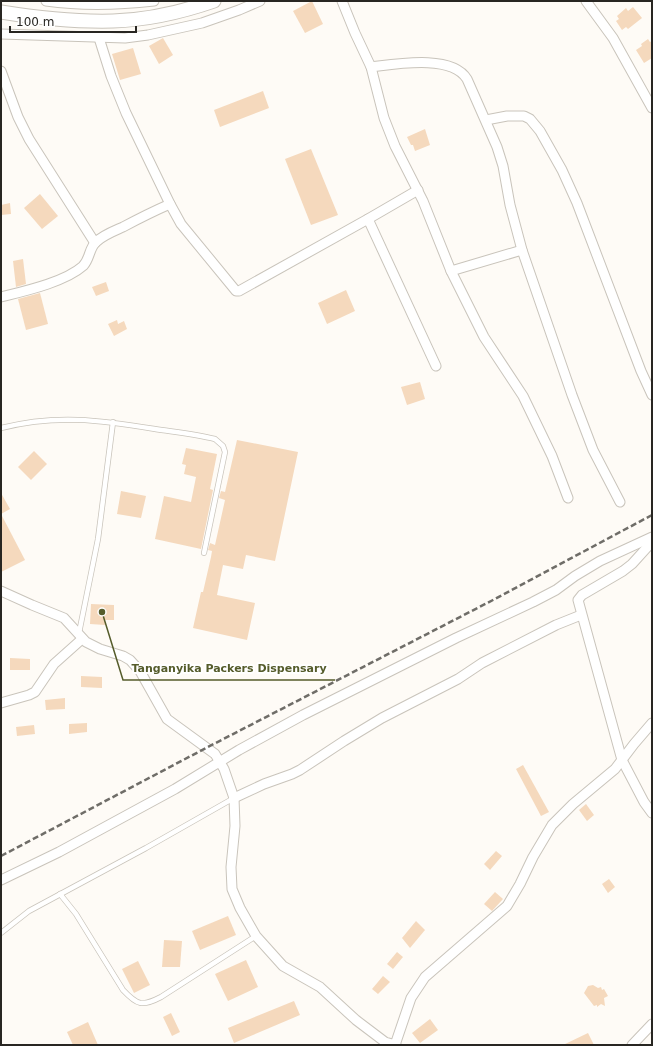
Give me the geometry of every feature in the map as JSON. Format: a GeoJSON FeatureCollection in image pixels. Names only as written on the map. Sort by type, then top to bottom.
{"type":"FeatureCollection","features":[{"type":"Feature","properties":{"kind":"main road"},"geometry":{"type":"LineString","coordinates":[[1,12],[42,18],[114,21],[171,13],[214,1]]}},
{"type":"Feature","properties":{"kind":"street"},"geometry":{"type":"LineString","coordinates":[[46,1],[138,3],[154,1]]}},
{"type":"Feature","properties":{"kind":"street"},"geometry":{"type":"LineString","coordinates":[[1,34],[99,38],[148,36],[194,25],[232,13],[260,1]]}},
{"type":"Feature","properties":{"kind":"street"},"geometry":{"type":"LineString","coordinates":[[342,1],[371,67],[388,128],[403,163],[418,190],[451,271],[484,337],[523,396],[552,456],[568,498]]}},
{"type":"Feature","properties":{"kind":"street"},"geometry":{"type":"LineString","coordinates":[[586,1],[613,38],[652,108]]}},
{"type":"Feature","properties":{"kind":"street"},"geometry":{"type":"LineString","coordinates":[[99,38],[111,76],[126,113],[170,204],[181,224],[236,291],[418,190]]}},
{"type":"Feature","properties":{"kind":"street"},"geometry":{"type":"LineString","coordinates":[[371,67],[420,63],[443,65],[457,69],[462,72],[467,79],[497,147],[503,166],[510,205],[522,250],[572,395],[590,443],[620,502]]}},
{"type":"Feature","properties":{"kind":"street"},"geometry":{"type":"LineString","coordinates":[[1,70],[18,117],[29,139],[95,242]]}},
{"type":"Feature","properties":{"kind":"street"},"geometry":{"type":"LineString","coordinates":[[486,120],[507,116],[524,116],[532,121],[540,131],[562,170],[577,203],[641,370],[652,394]]}},
{"type":"Feature","properties":{"kind":"street"},"geometry":{"type":"LineString","coordinates":[[1,297],[23,292],[53,282],[75,272],[84,265],[89,258],[95,242],[170,204]]}},
{"type":"Feature","properties":{"kind":"street"},"geometry":{"type":"LineString","coordinates":[[368,219],[436,366]]}},
{"type":"Feature","properties":{"kind":"street"},"geometry":{"type":"LineString","coordinates":[[451,271],[522,250]]}},
{"type":"Feature","properties":{"kind":"street"},"geometry":{"type":"LineString","coordinates":[[1,880],[90,836],[313,709],[556,590],[574,576],[600,561],[652,537]]}},
{"type":"Feature","properties":{"kind":"street"},"geometry":{"type":"LineString","coordinates":[[652,542],[632,564],[579,598],[578,604],[622,760],[652,814]]}},
{"type":"Feature","properties":{"kind":"street"},"geometry":{"type":"LineString","coordinates":[[1,591],[64,618],[80,637],[100,650],[123,656],[135,665],[145,679],[167,719],[187,735],[211,750],[220,763],[232,789],[234,798],[235,826],[230,881],[233,893],[256,936],[283,966],[320,987],[356,1020],[385,1042],[395,1045],[411,998],[418,986],[433,970],[507,906],[552,825],[573,804],[607,776],[652,723]]}},
{"type":"Feature","properties":{"kind":"street"},"geometry":{"type":"LineString","coordinates":[[234,798],[300,770],[382,718],[458,679],[482,663],[556,625],[581,615]]}},
{"type":"Feature","properties":{"kind":"street"},"geometry":{"type":"LineString","coordinates":[[1,703],[35,692],[54,664],[80,637]]}},
{"type":"Feature","properties":{"kind":"street"},"geometry":{"type":"LineString","coordinates":[[632,1045],[652,1024]]}},
{"type":"Feature","properties":{"kind":"lane"},"geometry":{"type":"LineString","coordinates":[[1,428],[41,421],[69,419],[113,422],[215,439],[223,446],[225,452],[204,553]]}},
{"type":"Feature","properties":{"kind":"lane"},"geometry":{"type":"LineString","coordinates":[[80,637],[98,539],[113,422]]}},
{"type":"Feature","properties":{"kind":"lane"},"geometry":{"type":"LineString","coordinates":[[1,933],[29,911],[146,848],[234,798]]}},
{"type":"Feature","properties":{"kind":"lane"},"geometry":{"type":"LineString","coordinates":[[60,894],[76,914],[123,990],[137,1003],[145,1003],[165,995],[256,936]]}},
{"type":"Feature","properties":{"kind":"building"},"geometry":{"type":"Polygon","coordinates":[[[312,1],[323,24],[305,33],[293,11],[312,1]]]}},
{"type":"Feature","properties":{"kind":"building"},"geometry":{"type":"Polygon","coordinates":[[[633,7],[642,18],[628,29],[626,27],[622,30],[616,21],[619,19],[617,16],[626,8],[628,11],[633,7]]]}},
{"type":"Feature","properties":{"kind":"building"},"geometry":{"type":"Polygon","coordinates":[[[163,38],[173,55],[159,64],[149,46],[163,38]]]}},
{"type":"Feature","properties":{"kind":"building"},"geometry":{"type":"Polygon","coordinates":[[[648,39],[650,42],[652,41],[652,58],[644,63],[636,50],[648,39]]]}},
{"type":"Feature","properties":{"kind":"building"},"geometry":{"type":"Polygon","coordinates":[[[133,48],[141,74],[120,80],[112,54],[133,48]]]}},
{"type":"Feature","properties":{"kind":"building"},"geometry":{"type":"Polygon","coordinates":[[[263,91],[269,108],[220,127],[214,110],[263,91]]]}},
{"type":"Feature","properties":{"kind":"building"},"geometry":{"type":"Polygon","coordinates":[[[425,129],[430,145],[415,151],[413,145],[411,145],[407,137],[425,129]]]}},
{"type":"Feature","properties":{"kind":"building"},"geometry":{"type":"Polygon","coordinates":[[[311,149],[338,215],[311,225],[285,159],[311,149]]]}},
{"type":"Feature","properties":{"kind":"building"},"geometry":{"type":"Polygon","coordinates":[[[40,194],[58,216],[42,229],[24,208],[40,194]]]}},
{"type":"Feature","properties":{"kind":"building"},"geometry":{"type":"Polygon","coordinates":[[[10,203],[11,214],[1,215],[1,205],[10,203]]]}},
{"type":"Feature","properties":{"kind":"building"},"geometry":{"type":"Polygon","coordinates":[[[23,259],[26,284],[16,287],[13,261],[23,259]]]}},
{"type":"Feature","properties":{"kind":"building"},"geometry":{"type":"Polygon","coordinates":[[[106,282],[109,291],[96,296],[92,287],[106,282]]]}},
{"type":"Feature","properties":{"kind":"building"},"geometry":{"type":"Polygon","coordinates":[[[346,290],[355,311],[327,324],[318,303],[346,290]]]}},
{"type":"Feature","properties":{"kind":"building"},"geometry":{"type":"Polygon","coordinates":[[[40,293],[48,324],[26,330],[18,299],[40,293]]]}},
{"type":"Feature","properties":{"kind":"building"},"geometry":{"type":"Polygon","coordinates":[[[117,320],[118,324],[124,321],[127,329],[114,336],[108,324],[117,320]]]}},
{"type":"Feature","properties":{"kind":"building"},"geometry":{"type":"Polygon","coordinates":[[[420,382],[425,399],[407,405],[401,387],[420,382]]]}},
{"type":"Feature","properties":{"kind":"building"},"geometry":{"type":"Polygon","coordinates":[[[237,440],[298,452],[275,561],[246,555],[243,569],[223,565],[217,595],[255,603],[247,640],[193,628],[211,557],[212,551],[208,550],[210,543],[215,545],[225,500],[219,498],[221,491],[225,492],[237,440]]]}},
{"type":"Feature","properties":{"kind":"building"},"geometry":{"type":"Polygon","coordinates":[[[186,448],[217,454],[210,489],[213,490],[201,549],[155,539],[164,496],[191,502],[196,477],[184,474],[186,465],[182,464],[186,448]]]}},
{"type":"Feature","properties":{"kind":"building"},"geometry":{"type":"Polygon","coordinates":[[[34,451],[47,464],[31,480],[18,467],[34,451]]]}},
{"type":"Feature","properties":{"kind":"building"},"geometry":{"type":"Polygon","coordinates":[[[121,491],[146,496],[141,518],[117,514],[121,491]]]}},
{"type":"Feature","properties":{"kind":"building"},"geometry":{"type":"Polygon","coordinates":[[[1,493],[10,509],[1,514],[1,493]]]}},
{"type":"Feature","properties":{"kind":"building"},"geometry":{"type":"Polygon","coordinates":[[[1,514],[25,560],[1,572],[1,514]]]}},
{"type":"Feature","properties":{"kind":"building"},"geometry":{"type":"Polygon","coordinates":[[[91,604],[114,605],[114,620],[105,620],[105,625],[90,624],[91,604]]]}},
{"type":"Feature","properties":{"kind":"building"},"geometry":{"type":"Polygon","coordinates":[[[10,658],[30,659],[30,670],[10,670],[10,658]]]}},
{"type":"Feature","properties":{"kind":"building"},"geometry":{"type":"Polygon","coordinates":[[[81,676],[102,677],[102,688],[81,687],[81,676]]]}},
{"type":"Feature","properties":{"kind":"building"},"geometry":{"type":"Polygon","coordinates":[[[65,698],[65,709],[46,710],[45,700],[65,698]]]}},
{"type":"Feature","properties":{"kind":"building"},"geometry":{"type":"Polygon","coordinates":[[[87,723],[87,732],[69,734],[69,724],[87,723]]]}},
{"type":"Feature","properties":{"kind":"building"},"geometry":{"type":"Polygon","coordinates":[[[34,725],[35,734],[17,736],[16,727],[34,725]]]}},
{"type":"Feature","properties":{"kind":"building"},"geometry":{"type":"Polygon","coordinates":[[[523,765],[549,812],[541,816],[516,769],[523,765]]]}},
{"type":"Feature","properties":{"kind":"building"},"geometry":{"type":"Polygon","coordinates":[[[586,804],[594,815],[587,821],[579,810],[586,804]]]}},
{"type":"Feature","properties":{"kind":"building"},"geometry":{"type":"Polygon","coordinates":[[[496,851],[502,856],[490,870],[484,864],[496,851]]]}},
{"type":"Feature","properties":{"kind":"building"},"geometry":{"type":"Polygon","coordinates":[[[609,879],[615,887],[608,893],[602,884],[609,879]]]}},
{"type":"Feature","properties":{"kind":"building"},"geometry":{"type":"Polygon","coordinates":[[[495,892],[503,899],[492,911],[484,904],[495,892]]]}},
{"type":"Feature","properties":{"kind":"building"},"geometry":{"type":"Polygon","coordinates":[[[228,916],[236,935],[200,950],[192,931],[228,916]]]}},
{"type":"Feature","properties":{"kind":"building"},"geometry":{"type":"Polygon","coordinates":[[[416,921],[425,930],[410,948],[402,938],[416,921]]]}},
{"type":"Feature","properties":{"kind":"building"},"geometry":{"type":"Polygon","coordinates":[[[164,940],[182,941],[180,967],[162,967],[164,940]]]}},
{"type":"Feature","properties":{"kind":"building"},"geometry":{"type":"Polygon","coordinates":[[[397,952],[403,957],[393,969],[387,964],[397,952]]]}},
{"type":"Feature","properties":{"kind":"building"},"geometry":{"type":"Polygon","coordinates":[[[246,960],[258,987],[228,1001],[215,974],[246,960]]]}},
{"type":"Feature","properties":{"kind":"building"},"geometry":{"type":"Polygon","coordinates":[[[138,961],[150,985],[134,993],[122,969],[138,961]]]}},
{"type":"Feature","properties":{"kind":"building"},"geometry":{"type":"Polygon","coordinates":[[[383,976],[390,982],[378,994],[372,989],[383,976]]]}},
{"type":"Feature","properties":{"kind":"building"},"geometry":{"type":"Polygon","coordinates":[[[593,985],[598,988],[601,987],[602,990],[604,989],[608,996],[604,998],[605,1006],[601,1004],[597,1007],[597,1005],[594,1006],[584,993],[588,986],[593,985]]]}},
{"type":"Feature","properties":{"kind":"building"},"geometry":{"type":"Polygon","coordinates":[[[294,1001],[300,1015],[234,1043],[228,1028],[294,1001]]]}},
{"type":"Feature","properties":{"kind":"building"},"geometry":{"type":"Polygon","coordinates":[[[171,1013],[180,1032],[172,1036],[163,1017],[171,1013]]]}},
{"type":"Feature","properties":{"kind":"building"},"geometry":{"type":"Polygon","coordinates":[[[430,1019],[438,1030],[420,1043],[412,1033],[430,1019]]]}},
{"type":"Feature","properties":{"kind":"building"},"geometry":{"type":"Polygon","coordinates":[[[88,1022],[98,1045],[73,1045],[67,1032],[88,1022]]]}},
{"type":"Feature","properties":{"kind":"building"},"geometry":{"type":"Polygon","coordinates":[[[588,1033],[594,1045],[563,1045],[588,1033]]]}},
{"type":"Feature","properties":{"kind":"railway"},"geometry":{"type":"LineString","coordinates":[[1,856],[493,600],[652,515]]}},
{"type":"Feature","properties":{"kind":"place","name":"Tanganyika Packers Dispensary"},"geometry":{"type":"Point","coordinates":[102,612]}}]}
